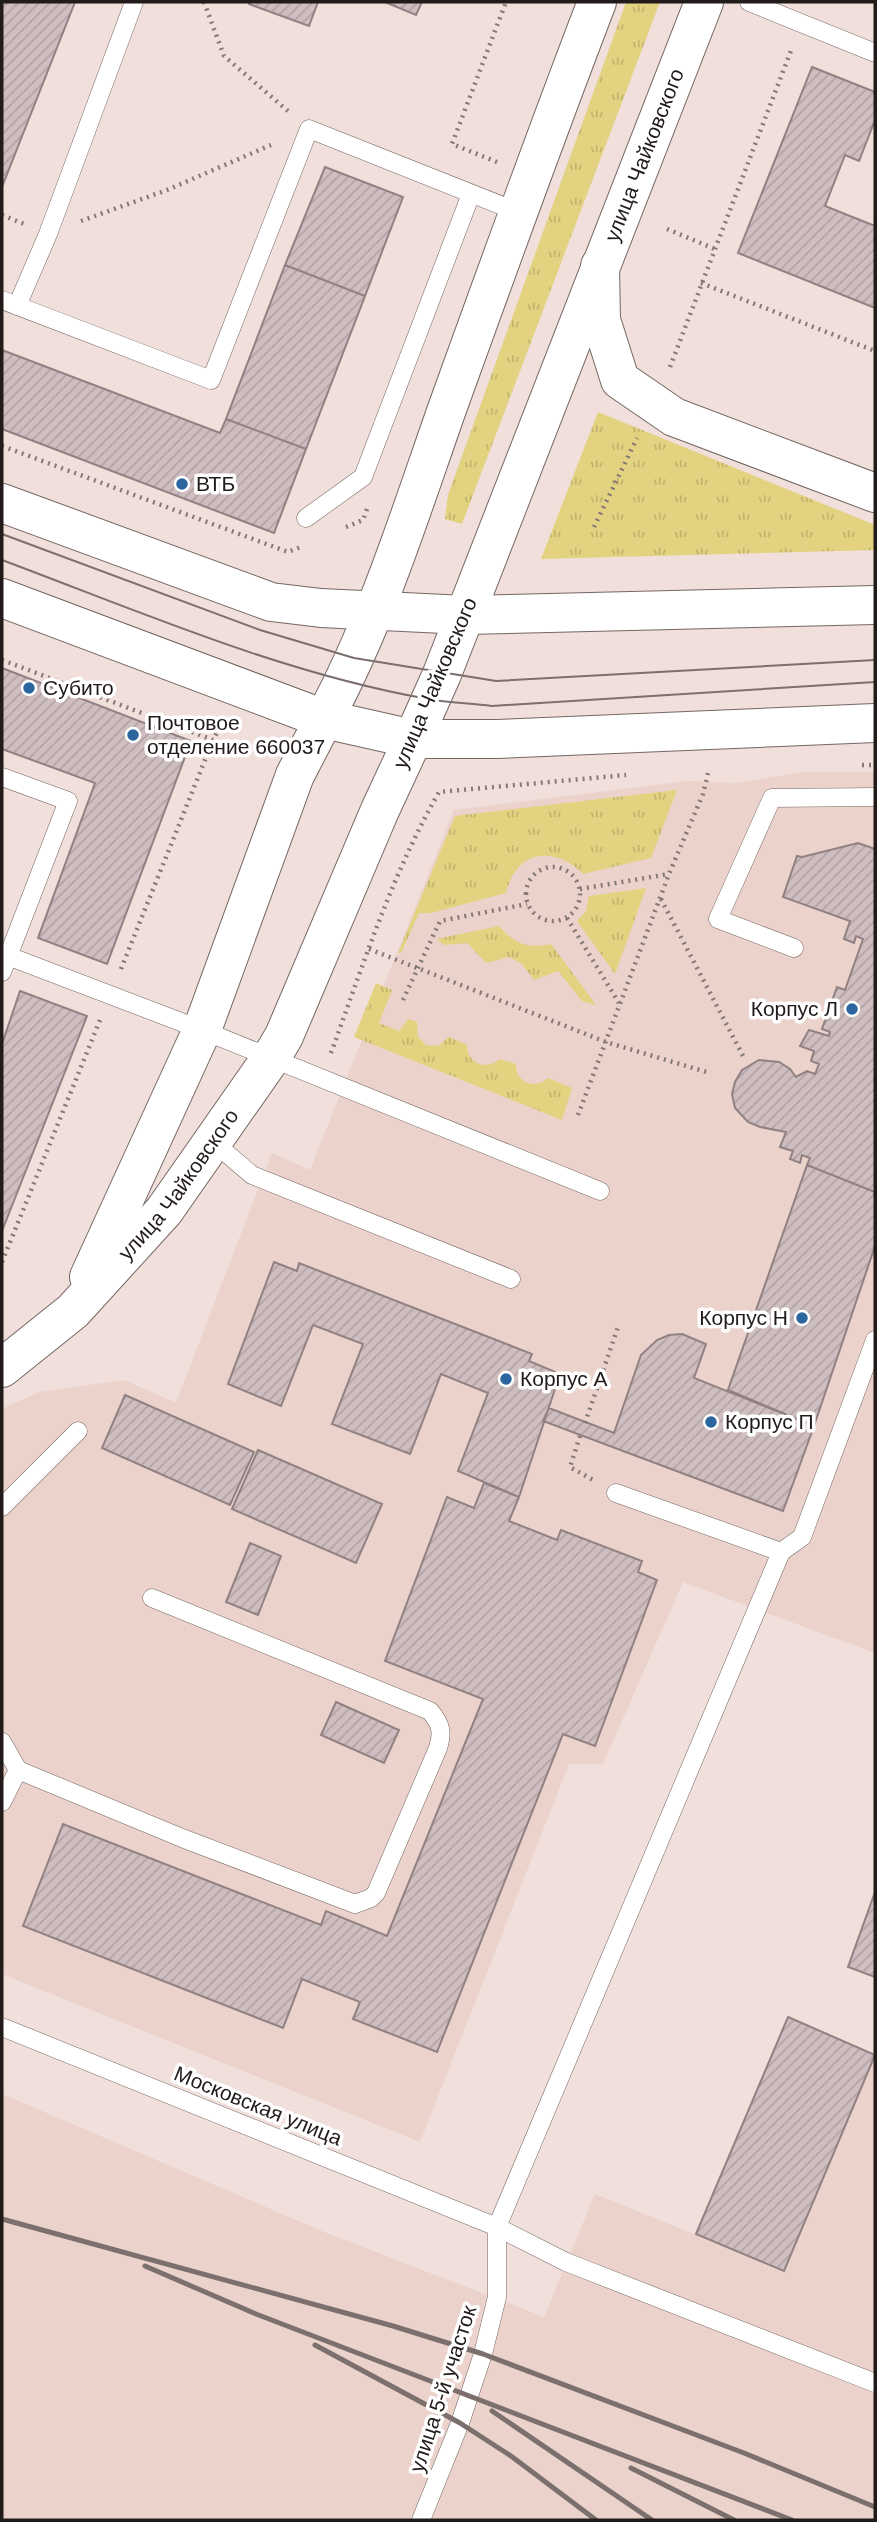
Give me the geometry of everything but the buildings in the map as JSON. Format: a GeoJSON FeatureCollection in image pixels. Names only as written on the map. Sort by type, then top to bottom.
{"type":"FeatureCollection","features":[{"type":"Feature","properties":{"kind":"main road","name":"улица Чайковского"},"geometry":{"type":"LineString","coordinates":[[73,1311],[202,1030],[295,775],[345,680],[376,609],[518,212],[597,2]]}},
{"type":"Feature","properties":{"kind":"main road","name":"улица Чайковского"},"geometry":{"type":"LineString","coordinates":[[2,1368],[73,1311],[164,1211],[284,1036],[380,810],[442,674],[704,2]]}},
{"type":"Feature","properties":{"kind":"main road"},"geometry":{"type":"LineString","coordinates":[[600,266],[601,320],[620,380],[674,417],[875,494]]}},
{"type":"Feature","properties":{"kind":"main road"},"geometry":{"type":"LineString","coordinates":[[2,503],[271,602],[321,608],[465,615],[875,605]]}},
{"type":"Feature","properties":{"kind":"main road"},"geometry":{"type":"LineString","coordinates":[[2,598],[324,719],[413,738],[498,740],[875,723]]}},
{"type":"Feature","properties":{"kind":"lane"},"geometry":{"type":"LineString","coordinates":[[134,2],[47,234],[9,303],[211,380],[309,129],[518,212]]}},
{"type":"Feature","properties":{"kind":"lane"},"geometry":{"type":"LineString","coordinates":[[749,2],[875,53]]}},
{"type":"Feature","properties":{"kind":"lane"},"geometry":{"type":"LineString","coordinates":[[306,518],[363,477],[471,194]]}},
{"type":"Feature","properties":{"kind":"lane"},"geometry":{"type":"LineString","coordinates":[[2,777],[68,801],[5,964],[202,1030],[600,1191]]}},
{"type":"Feature","properties":{"kind":"lane"},"geometry":{"type":"LineString","coordinates":[[794,948],[718,919],[772,798],[875,797]]}},
{"type":"Feature","properties":{"kind":"lane"},"geometry":{"type":"LineString","coordinates":[[212,1140],[252,1175],[511,1279]]}},
{"type":"Feature","properties":{"kind":"lane"},"geometry":{"type":"LineString","coordinates":[[497,2227],[781,1552],[802,1536],[875,1340]]}},
{"type":"Feature","properties":{"kind":"lane"},"geometry":{"type":"LineString","coordinates":[[2,1507],[79,1431]]}},
{"type":"Feature","properties":{"kind":"lane"},"geometry":{"type":"LineString","coordinates":[[616,1493],[781,1552]]}},
{"type":"Feature","properties":{"kind":"lane"},"geometry":{"type":"LineString","coordinates":[[2,1742],[18,1770],[181,1838],[355,1905],[371,1899],[376,1893],[438,1748],[442,1734],[439,1720],[430,1711],[152,1598]]}},
{"type":"Feature","properties":{"kind":"lane"},"geometry":{"type":"LineString","coordinates":[[2,1802],[18,1770]]}},
{"type":"Feature","properties":{"kind":"lane","name":"Московская улица"},"geometry":{"type":"LineString","coordinates":[[2,2027],[497,2227],[566,2262],[875,2383]]}},
{"type":"Feature","properties":{"kind":"lane","name":"улица 5-й участок"},"geometry":{"type":"LineString","coordinates":[[421,2520],[460,2423],[489,2331],[497,2297],[497,2227]]}},
{"type":"Feature","properties":{"kind":"path"},"geometry":{"type":"LineString","coordinates":[[2,215],[47,234],[167,190],[309,129],[224,56],[204,2]]}},
{"type":"Feature","properties":{"kind":"path"},"geometry":{"type":"LineString","coordinates":[[802,22],[701,282],[875,351]]}},
{"type":"Feature","properties":{"kind":"path"},"geometry":{"type":"LineString","coordinates":[[667,229],[715,249]]}},
{"type":"Feature","properties":{"kind":"path"},"geometry":{"type":"LineString","coordinates":[[2,446],[289,552]]}},
{"type":"Feature","properties":{"kind":"path"},"geometry":{"type":"LineString","coordinates":[[2,660],[213,740]]}},
{"type":"Feature","properties":{"kind":"path"},"geometry":{"type":"LineString","coordinates":[[578,1115],[669,874],[703,794],[709,768],[695,769]]}},
{"type":"Feature","properties":{"kind":"path"},"geometry":{"type":"LineString","coordinates":[[321,1080],[369,949],[420,825],[439,792],[628,775]]}},
{"type":"Feature","properties":{"kind":"path"},"geometry":{"type":"LineString","coordinates":[[545,867],[564,868],[577,880],[580,889],[578,905],[567,918],[558,921],[539,918],[527,904],[525,894],[530,877],[545,867]]}},
{"type":"Feature","properties":{"kind":"path"},"geometry":{"type":"LineString","coordinates":[[580,889],[669,874]]}},
{"type":"Feature","properties":{"kind":"path"},"geometry":{"type":"LineString","coordinates":[[660,898],[743,1056]]}},
{"type":"Feature","properties":{"kind":"path"},"geometry":{"type":"LineString","coordinates":[[403,1000],[440,921],[527,904]]}},
{"type":"Feature","properties":{"kind":"path"},"geometry":{"type":"LineString","coordinates":[[567,918],[619,1003]]}},
{"type":"Feature","properties":{"kind":"path"},"geometry":{"type":"LineString","coordinates":[[369,949],[606,1042],[710,1073]]}},
{"type":"Feature","properties":{"kind":"path"},"geometry":{"type":"LineString","coordinates":[[585,1423],[618,1327]]}},
{"type":"Feature","properties":{"kind":"path"},"geometry":{"type":"LineString","coordinates":[[570,1467],[580,1436]]}},
{"type":"Feature","properties":{"kind":"shaded area"},"geometry":{"type":"Polygon","coordinates":[[[805,772],[875,772],[875,1653],[683,1582],[603,1764],[569,1764],[420,2142],[2,1974],[2,1409],[39,1392],[124,1380],[176,1403],[272,1153],[310,1170],[454,810],[688,781],[736,783],[805,772]]]}},
{"type":"Feature","properties":{"kind":"shaded area"},"geometry":{"type":"Polygon","coordinates":[[[875,2055],[875,2520],[2,2520],[2,2094],[324,2232],[544,2317],[595,2194],[784,2271],[875,2055]]]}},
{"type":"Feature","properties":{"kind":"green space"},"geometry":{"type":"Polygon","coordinates":[[[626,2],[660,2],[462,524],[445,519],[448,495],[626,2]]]}},
{"type":"Feature","properties":{"kind":"green space"},"geometry":{"type":"Polygon","coordinates":[[[598,412],[875,525],[875,550],[541,559],[598,412]]]}},
{"type":"Feature","properties":{"kind":"green space"},"geometry":{"type":"Polygon","coordinates":[[[677,790],[651,858],[583,874],[560,859],[537,856],[518,868],[506,893],[431,913],[419,913],[401,953],[398,953],[455,816],[677,790]]]}},
{"type":"Feature","properties":{"kind":"green space"},"geometry":{"type":"Polygon","coordinates":[[[646,888],[615,974],[577,921],[586,911],[589,896],[646,888]]]}},
{"type":"Feature","properties":{"kind":"green space"},"geometry":{"type":"Polygon","coordinates":[[[499,926],[522,944],[551,944],[596,1005],[582,1001],[558,971],[534,980],[522,964],[509,957],[486,963],[467,943],[444,945],[437,939],[499,926]]]}},
{"type":"Feature","properties":{"kind":"green space"},"geometry":{"type":"Polygon","coordinates":[[[376,983],[392,990],[379,1023],[399,1031],[408,1019],[417,1022],[418,1037],[426,1045],[438,1046],[449,1037],[467,1045],[470,1057],[478,1064],[489,1065],[500,1059],[516,1064],[519,1076],[527,1083],[537,1084],[548,1078],[572,1088],[562,1120],[354,1037],[376,983]]]}},
{"type":"Feature","properties":{"kind":"tram line"},"geometry":{"type":"LineString","coordinates":[[2,534],[260,630],[354,658],[496,681],[875,660]]}},
{"type":"Feature","properties":{"kind":"tram line"},"geometry":{"type":"LineString","coordinates":[[2,560],[265,657],[373,688],[436,700],[492,706],[875,682]]}},
{"type":"Feature","properties":{"kind":"railway"},"geometry":{"type":"LineString","coordinates":[[2,2219],[393,2326],[483,2354],[744,2453],[875,2507]]}},
{"type":"Feature","properties":{"kind":"railway"},"geometry":{"type":"LineString","coordinates":[[145,2266],[256,2314],[792,2520]]}},
{"type":"Feature","properties":{"kind":"railway"},"geometry":{"type":"LineString","coordinates":[[315,2345],[460,2423],[511,2456],[596,2520]]}},
{"type":"Feature","properties":{"kind":"railway"},"geometry":{"type":"LineString","coordinates":[[492,2411],[652,2520]]}},
{"type":"Feature","properties":{"kind":"railway"},"geometry":{"type":"LineString","coordinates":[[631,2468],[734,2520]]}},
{"type":"Feature","properties":{"kind":"place","name":"ВТБ"},"geometry":{"type":"Point","coordinates":[182,484]}},
{"type":"Feature","properties":{"kind":"place","name":"Субито"},"geometry":{"type":"Point","coordinates":[29,688]}},
{"type":"Feature","properties":{"kind":"place","name":"Почтовое отделение 660037"},"geometry":{"type":"Point","coordinates":[133,735]}},
{"type":"Feature","properties":{"kind":"place","name":"Корпус Л"},"geometry":{"type":"Point","coordinates":[852,1009]}},
{"type":"Feature","properties":{"kind":"place","name":"Корпус Н"},"geometry":{"type":"Point","coordinates":[802,1318]}},
{"type":"Feature","properties":{"kind":"place","name":"Корпус А"},"geometry":{"type":"Point","coordinates":[506,1379]}},
{"type":"Feature","properties":{"kind":"place","name":"Корпус П"},"geometry":{"type":"Point","coordinates":[711,1422]}}]}
